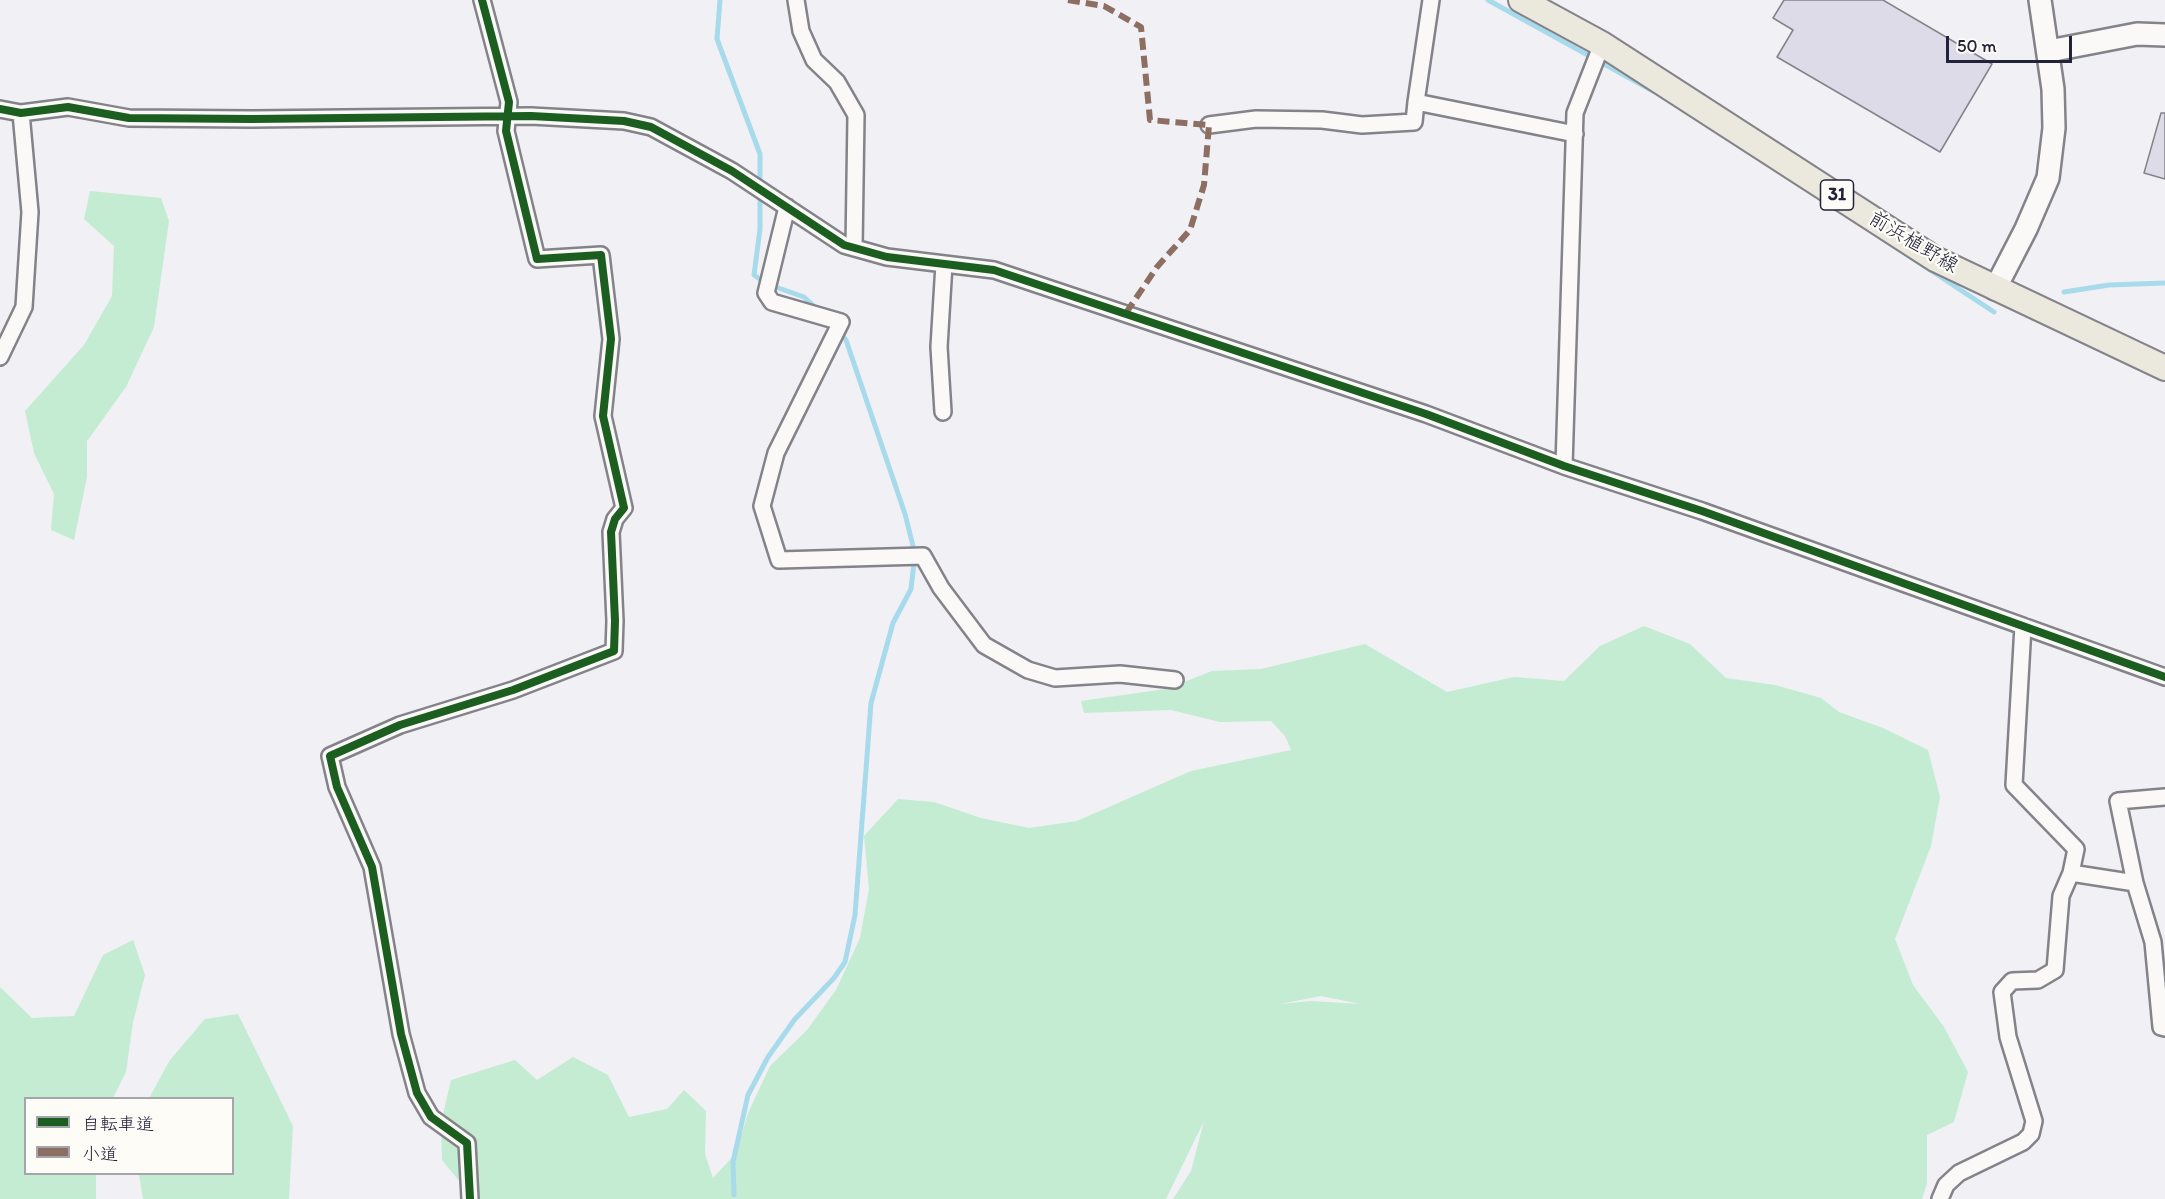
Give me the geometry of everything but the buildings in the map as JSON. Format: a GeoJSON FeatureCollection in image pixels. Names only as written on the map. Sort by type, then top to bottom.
{"type":"FeatureCollection","features":[{"type":"Feature","properties":{"kind":"main road","name":"前浜植野線"},"geometry":{"type":"LineString","coordinates":[[1521,0],[1602,44],[1935,259],[2165,368]]}},
{"type":"Feature","properties":{"kind":"street"},"geometry":{"type":"LineString","coordinates":[[470,1199],[466,1143],[430,1117],[417,1094],[401,1034],[372,867],[337,787],[330,756],[400,725],[513,690],[614,651],[611,532],[615,519],[624,508],[603,416],[611,339],[601,255],[537,259],[506,131],[509,102],[482,0]]}},
{"type":"Feature","properties":{"kind":"street"},"geometry":{"type":"LineString","coordinates":[[796,0],[801,31],[814,60],[837,82],[856,115],[854,248]]}},
{"type":"Feature","properties":{"kind":"street"},"geometry":{"type":"LineString","coordinates":[[1209,125],[1256,119],[1322,120],[1362,125],[1414,122],[1431,0]]}},
{"type":"Feature","properties":{"kind":"street"},"geometry":{"type":"LineString","coordinates":[[1995,289],[2026,229],[2048,178],[2054,128],[2049,51],[2040,0]]}},
{"type":"Feature","properties":{"kind":"street"},"geometry":{"type":"LineString","coordinates":[[2049,51],[2137,34],[2165,35]]}},
{"type":"Feature","properties":{"kind":"street"},"geometry":{"type":"LineString","coordinates":[[1564,466],[1575,113],[1602,44]]}},
{"type":"Feature","properties":{"kind":"street"},"geometry":{"type":"LineString","coordinates":[[1416,102],[1575,134]]}},
{"type":"Feature","properties":{"kind":"street"},"geometry":{"type":"LineString","coordinates":[[0,109],[21,113],[68,107],[129,118],[508,116],[624,121],[651,127],[732,171],[844,246],[887,257],[994,270],[1426,414],[1564,466],[1702,511],[2165,677]]}},
{"type":"Feature","properties":{"kind":"street"},"geometry":{"type":"LineString","coordinates":[[0,357],[24,307],[30,212],[21,113]]}},
{"type":"Feature","properties":{"kind":"street"},"geometry":{"type":"LineString","coordinates":[[787,207],[766,293],[772,302],[841,322],[776,453],[762,506],[779,560],[923,556],[941,588],[984,645],[1028,670],[1055,678],[1120,674],[1175,680]]}},
{"type":"Feature","properties":{"kind":"street"},"geometry":{"type":"LineString","coordinates":[[943,412],[939,347],[944,264]]}},
{"type":"Feature","properties":{"kind":"street"},"geometry":{"type":"LineString","coordinates":[[1940,1199],[1946,1185],[1959,1173],[2023,1142],[2031,1134],[2034,1121],[2008,1037],[2002,992],[2012,981],[2038,980],[2055,970],[2061,896],[2071,873],[2076,849],[2014,785],[2024,626]]}},
{"type":"Feature","properties":{"kind":"street"},"geometry":{"type":"LineString","coordinates":[[2165,797],[2118,801],[2135,883],[2153,942],[2160,1028],[2165,1028]]}},
{"type":"Feature","properties":{"kind":"street"},"geometry":{"type":"LineString","coordinates":[[2071,873],[2135,883]]}},
{"type":"Feature","properties":{"kind":"green space"},"geometry":{"type":"Polygon","coordinates":[[[90,191],[161,198],[169,221],[154,327],[126,387],[87,441],[87,477],[74,540],[51,530],[54,494],[34,453],[25,411],[84,345],[112,296],[114,246],[84,219],[90,191]]]}},
{"type":"Feature","properties":{"kind":"green space"},"geometry":{"type":"Polygon","coordinates":[[[1644,626],[1690,644],[1726,678],[1775,685],[1821,698],[1839,712],[1883,728],[1928,750],[1940,797],[1931,846],[1895,939],[1913,985],[1944,1027],[1968,1072],[1954,1122],[1927,1135],[1927,1183],[1922,1199],[1173,1199],[1191,1171],[1204,1121],[1166,1199],[474,1199],[442,1160],[441,1123],[451,1080],[515,1060],[537,1080],[573,1057],[608,1075],[629,1117],[667,1109],[684,1090],[706,1111],[705,1154],[713,1178],[736,1153],[748,1113],[770,1066],[807,1030],[836,990],[860,938],[869,889],[864,836],[898,799],[934,802],[981,818],[1029,828],[1077,821],[1191,771],[1291,750],[1285,736],[1271,721],[1220,722],[1171,710],[1084,713],[1081,701],[1166,689],[1212,671],[1261,669],[1365,644],[1447,692],[1514,677],[1564,681],[1600,646],[1644,626]],[[1321,996],[1280,1004],[1311,1001],[1361,1004],[1321,996]]]}},
{"type":"Feature","properties":{"kind":"green space"},"geometry":{"type":"Polygon","coordinates":[[[133,940],[145,975],[133,1022],[126,1072],[114,1097],[24,1097],[24,1175],[96,1175],[96,1199],[0,1199],[0,987],[32,1018],[74,1016],[103,955],[133,940]]]}},
{"type":"Feature","properties":{"kind":"green space"},"geometry":{"type":"Polygon","coordinates":[[[238,1014],[293,1126],[289,1199],[143,1199],[139,1175],[234,1175],[234,1097],[150,1097],[170,1060],[205,1019],[238,1014]]]}},
{"type":"Feature","properties":{"kind":"waterway"},"geometry":{"type":"LineString","coordinates":[[720,0],[717,39],[760,154],[760,229],[754,275],[767,284],[804,297],[819,311]]}},
{"type":"Feature","properties":{"kind":"waterway"},"geometry":{"type":"LineString","coordinates":[[1488,0],[1653,91]]}},
{"type":"Feature","properties":{"kind":"waterway"},"geometry":{"type":"LineString","coordinates":[[1880,237],[1994,312]]}},
{"type":"Feature","properties":{"kind":"waterway"},"geometry":{"type":"LineString","coordinates":[[2064,292],[2109,285],[2165,283]]}},
{"type":"Feature","properties":{"kind":"waterway"},"geometry":{"type":"LineString","coordinates":[[734,1195],[733,1162],[748,1095],[768,1057],[795,1019],[834,978],[845,962],[855,915],[871,703],[893,623],[911,589],[915,554],[905,514],[846,340],[838,330]]}},
{"type":"Feature","properties":{"kind":"marked path"},"geometry":{"type":"LineString","coordinates":[[1068,0],[1104,6],[1141,27],[1150,120],[1209,125],[1204,185],[1190,230],[1157,267],[1126,313]]}},
{"type":"Feature","properties":{"kind":"cycle path"},"geometry":{"type":"LineString","coordinates":[[470,1199],[467,1143],[431,1117],[417,1093],[401,1034],[372,867],[337,787],[330,756],[400,725],[513,690],[614,651],[611,532],[615,519],[624,508],[603,416],[611,339],[601,255],[537,259],[506,131],[509,102],[482,0]]}},
{"type":"Feature","properties":{"kind":"cycle path"},"geometry":{"type":"LineString","coordinates":[[0,109],[21,113],[68,107],[129,118],[531,116],[624,121],[651,127],[732,171],[844,245],[887,257],[994,270],[1426,414],[1564,466],[1702,511],[2165,677]]}}]}
